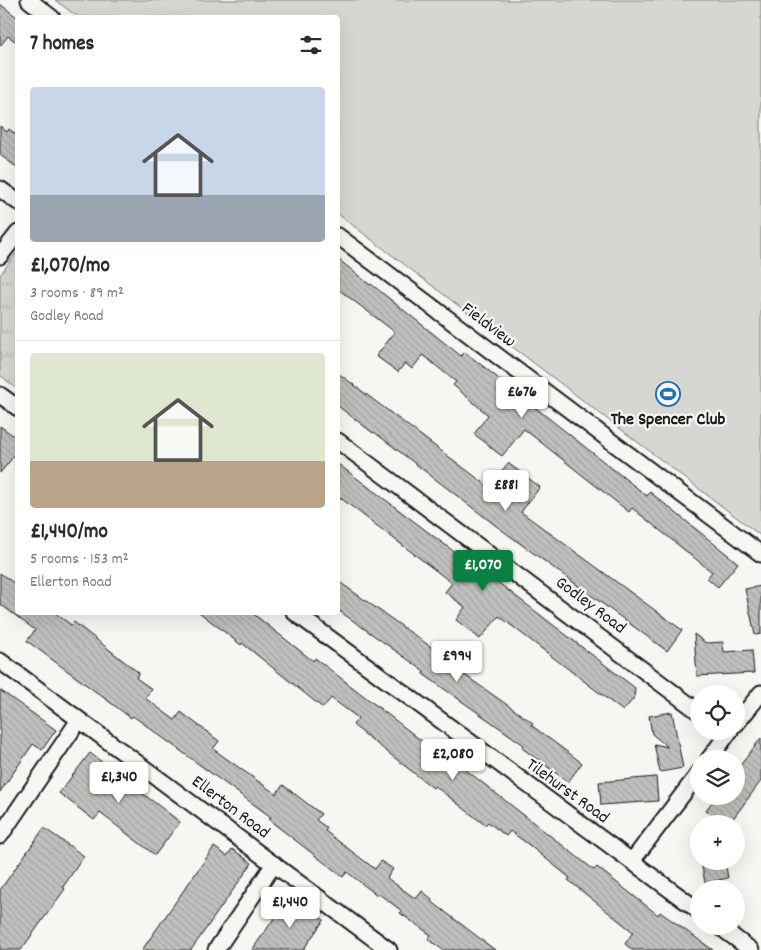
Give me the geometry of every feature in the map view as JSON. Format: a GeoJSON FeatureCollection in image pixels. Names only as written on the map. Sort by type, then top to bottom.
{"type":"FeatureCollection","features":[{"type":"Feature","properties":{"kind":"street"},"geometry":{"type":"LineString","coordinates":[[29,0],[48,15]]}},
{"type":"Feature","properties":{"kind":"street"},"geometry":{"type":"LineString","coordinates":[[0,189],[15,200]]}},
{"type":"Feature","properties":{"kind":"street"},"geometry":{"type":"LineString","coordinates":[[0,256],[15,237]]}},
{"type":"Feature","properties":{"kind":"street","name":"Fieldview"},"geometry":{"type":"LineString","coordinates":[[340,238],[761,554]]}},
{"type":"Feature","properties":{"kind":"street"},"geometry":{"type":"LineString","coordinates":[[0,396],[15,406]]}},
{"type":"Feature","properties":{"kind":"street","name":"Godley Road"},"geometry":{"type":"LineString","coordinates":[[340,443],[690,705]]}},
{"type":"Feature","properties":{"kind":"street","name":"Tilehurst Road"},"geometry":{"type":"LineString","coordinates":[[298,615],[690,904]]}},
{"type":"Feature","properties":{"kind":"street","name":"Ellerton Road"},"geometry":{"type":"LineString","coordinates":[[0,661],[389,950]]}},
{"type":"Feature","properties":{"kind":"street"},"geometry":{"type":"LineString","coordinates":[[745,712],[761,693]]}},
{"type":"Feature","properties":{"kind":"street"},"geometry":{"type":"LineString","coordinates":[[0,836],[79,720]]}},
{"type":"Feature","properties":{"kind":"street"},"geometry":{"type":"LineString","coordinates":[[632,862],[690,785]]}},
{"type":"Feature","properties":{"kind":"street"},"geometry":{"type":"LineString","coordinates":[[216,950],[274,864]]}},
{"type":"Feature","properties":{"kind":"street"},"geometry":{"type":"LineString","coordinates":[[731,935],[751,950]]}},
{"type":"Feature","properties":{"kind":"green space","name":"The Spencer Club"},"geometry":{"type":"Polygon","coordinates":[[[55,0],[761,0],[761,536],[340,216],[340,15],[75,15],[55,0]]]}},
{"type":"Feature","properties":{"kind":"green space"},"geometry":{"type":"Polygon","coordinates":[[[15,255],[15,387],[0,375],[0,275],[15,255]]]}},
{"type":"Feature","properties":{"kind":"building"},"geometry":{"type":"Polygon","coordinates":[[[0,4],[15,16],[15,41],[8,36],[0,46],[0,4]]]}},
{"type":"Feature","properties":{"kind":"building"},"geometry":{"type":"Polygon","coordinates":[[[0,126],[7,132],[9,129],[15,134],[15,166],[0,155],[0,126]]]}},
{"type":"Feature","properties":{"kind":"building"},"geometry":{"type":"Polygon","coordinates":[[[340,261],[461,356],[465,352],[647,496],[650,492],[738,563],[718,587],[707,578],[712,572],[632,508],[629,512],[524,429],[502,456],[474,434],[488,415],[453,385],[456,382],[423,355],[412,369],[405,363],[398,372],[376,356],[395,332],[340,291],[340,261]]]}},
{"type":"Feature","properties":{"kind":"building"},"geometry":{"type":"Polygon","coordinates":[[[340,375],[489,487],[508,463],[540,487],[521,512],[682,630],[667,651],[340,408],[340,375]]]}},
{"type":"Feature","properties":{"kind":"building"},"geometry":{"type":"Polygon","coordinates":[[[0,426],[15,437],[15,455],[0,473],[0,426]]]}},
{"type":"Feature","properties":{"kind":"building"},"geometry":{"type":"Polygon","coordinates":[[[340,466],[473,566],[474,564],[635,688],[634,698],[623,711],[499,616],[480,639],[456,620],[465,607],[445,592],[452,583],[340,498],[340,466]]]}},
{"type":"Feature","properties":{"kind":"building"},"geometry":{"type":"Polygon","coordinates":[[[0,573],[15,584],[15,615],[58,615],[71,625],[74,622],[139,673],[136,678],[152,689],[145,698],[175,720],[181,712],[219,741],[213,749],[276,794],[283,785],[321,814],[316,820],[327,828],[325,831],[375,869],[381,861],[393,869],[387,878],[416,899],[422,891],[432,899],[431,901],[495,950],[443,950],[428,939],[431,935],[400,913],[402,911],[379,894],[378,896],[347,872],[343,877],[269,820],[271,817],[133,716],[131,718],[27,641],[35,630],[0,604],[0,573]]]}},
{"type":"Feature","properties":{"kind":"building"},"geometry":{"type":"Polygon","coordinates":[[[340,582],[441,654],[439,657],[533,723],[531,725],[582,763],[568,782],[522,748],[524,745],[423,674],[424,671],[340,611],[340,582]]]}},
{"type":"Feature","properties":{"kind":"building"},"geometry":{"type":"Polygon","coordinates":[[[761,586],[761,634],[755,635],[745,589],[761,586]]]}},
{"type":"Feature","properties":{"kind":"building"},"geometry":{"type":"Polygon","coordinates":[[[203,615],[255,615],[313,661],[315,658],[449,762],[452,759],[594,870],[597,867],[658,915],[660,912],[713,950],[632,950],[625,944],[633,932],[568,880],[570,878],[529,845],[510,831],[506,836],[488,822],[485,825],[435,786],[433,788],[353,725],[358,718],[331,698],[323,708],[242,643],[241,645],[203,615]]]}},
{"type":"Feature","properties":{"kind":"building"},"geometry":{"type":"Polygon","coordinates":[[[694,634],[706,643],[723,642],[724,652],[752,650],[754,673],[697,676],[694,634]]]}},
{"type":"Feature","properties":{"kind":"building"},"geometry":{"type":"Polygon","coordinates":[[[0,690],[56,730],[42,750],[33,744],[0,792],[0,690]]]}},
{"type":"Feature","properties":{"kind":"building"},"geometry":{"type":"Polygon","coordinates":[[[672,712],[683,768],[660,772],[654,744],[668,747],[652,734],[649,716],[672,712]]]}},
{"type":"Feature","properties":{"kind":"building"},"geometry":{"type":"Polygon","coordinates":[[[761,738],[761,781],[745,802],[745,759],[761,738]]]}},
{"type":"Feature","properties":{"kind":"building"},"geometry":{"type":"Polygon","coordinates":[[[90,753],[180,822],[155,855],[100,813],[94,820],[59,793],[90,753]]]}},
{"type":"Feature","properties":{"kind":"building"},"geometry":{"type":"Polygon","coordinates":[[[656,777],[658,801],[601,805],[599,782],[656,777]]]}},
{"type":"Feature","properties":{"kind":"building"},"geometry":{"type":"Polygon","coordinates":[[[710,805],[743,805],[736,815],[713,815],[706,810],[710,805]]]}},
{"type":"Feature","properties":{"kind":"building"},"geometry":{"type":"Polygon","coordinates":[[[44,828],[84,856],[63,887],[65,889],[21,950],[0,950],[0,890],[44,828]]]}},
{"type":"Feature","properties":{"kind":"building"},"geometry":{"type":"Polygon","coordinates":[[[214,847],[227,856],[232,849],[252,863],[191,950],[142,950],[214,847]]]}},
{"type":"Feature","properties":{"kind":"building"},"geometry":{"type":"Polygon","coordinates":[[[703,870],[727,870],[728,878],[704,880],[703,870]]]}},
{"type":"Feature","properties":{"kind":"building"},"geometry":{"type":"Polygon","coordinates":[[[289,897],[324,920],[303,950],[252,950],[289,897]]]}},
{"type":"Feature","properties":{"kind":"place","name":"The Spencer Club"},"geometry":{"type":"Point","coordinates":[668,394]}}]}
